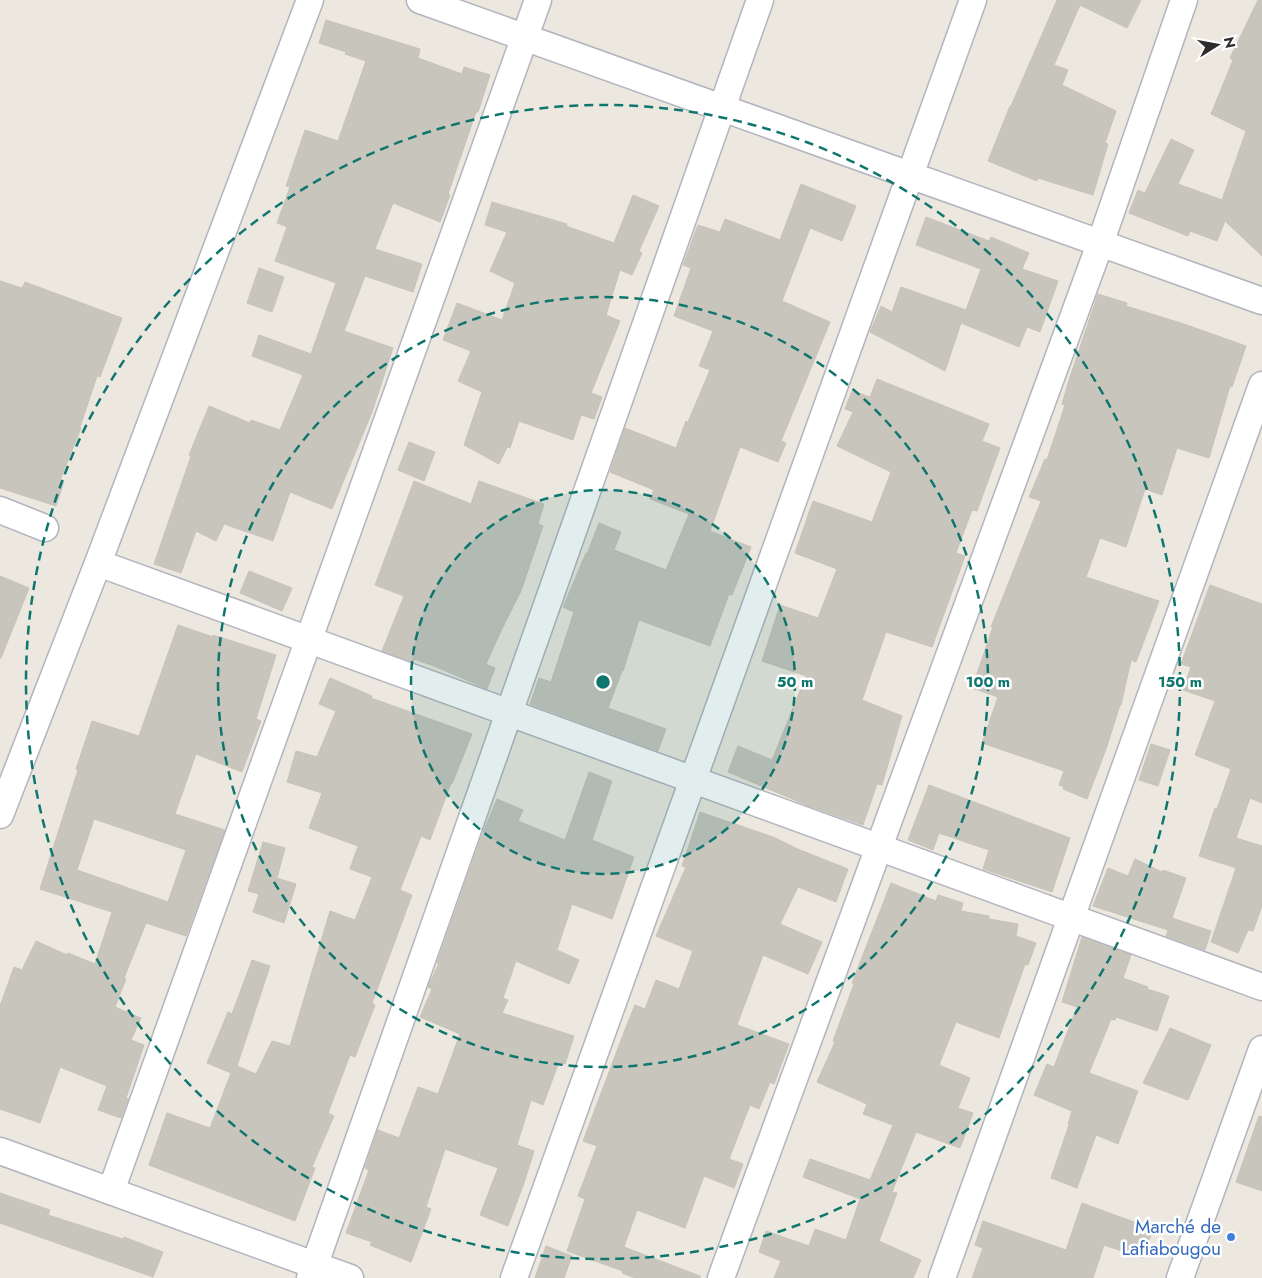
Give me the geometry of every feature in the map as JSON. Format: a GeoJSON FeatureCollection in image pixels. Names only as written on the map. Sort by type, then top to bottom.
{"type":"FeatureCollection","features":[{"type":"Feature","properties":{"kind":"street"},"geometry":{"type":"LineString","coordinates":[[0,815],[98,563],[310,0]]}},
{"type":"Feature","properties":{"kind":"street"},"geometry":{"type":"LineString","coordinates":[[420,0],[1262,301]]}},
{"type":"Feature","properties":{"kind":"street"},"geometry":{"type":"LineString","coordinates":[[111,1191],[538,0]]}},
{"type":"Feature","properties":{"kind":"street"},"geometry":{"type":"LineString","coordinates":[[312,1272],[760,0]]}},
{"type":"Feature","properties":{"kind":"street"},"geometry":{"type":"LineString","coordinates":[[514,1278],[973,0]]}},
{"type":"Feature","properties":{"kind":"street"},"geometry":{"type":"LineString","coordinates":[[720,1278],[880,847],[1100,244],[1184,0]]}},
{"type":"Feature","properties":{"kind":"street"},"geometry":{"type":"LineString","coordinates":[[942,1278],[1262,386]]}},
{"type":"Feature","properties":{"kind":"street"},"geometry":{"type":"LineString","coordinates":[[0,510],[45,528]]}},
{"type":"Feature","properties":{"kind":"street"},"geometry":{"type":"LineString","coordinates":[[98,563],[1262,987]]}},
{"type":"Feature","properties":{"kind":"street"},"geometry":{"type":"LineString","coordinates":[[1180,1278],[1262,1049]]}},
{"type":"Feature","properties":{"kind":"street"},"geometry":{"type":"LineString","coordinates":[[0,1151],[111,1191],[312,1272],[350,1278]]}},
{"type":"Feature","properties":{"kind":"building"},"geometry":{"type":"Polygon","coordinates":[[[1057,0],[1141,0],[1127,28],[1080,5],[1054,65],[1068,70],[1062,85],[1116,111],[1105,143],[1108,144],[1093,195],[1038,178],[1037,181],[988,161],[1057,0]]]}},
{"type":"Feature","properties":{"kind":"building"},"geometry":{"type":"Polygon","coordinates":[[[1258,0],[1262,0],[1262,256],[1225,221],[1217,241],[1190,231],[1188,236],[1129,213],[1138,190],[1145,193],[1171,139],[1194,150],[1178,184],[1222,200],[1246,131],[1211,114],[1233,60],[1230,58],[1258,0]]]}},
{"type":"Feature","properties":{"kind":"building"},"geometry":{"type":"Polygon","coordinates":[[[326,20],[420,49],[418,58],[462,74],[464,67],[490,75],[440,222],[393,203],[375,249],[422,264],[413,292],[365,276],[344,331],[393,348],[372,412],[332,509],[290,492],[273,541],[224,524],[216,541],[196,531],[181,573],[154,564],[191,456],[189,455],[209,406],[250,423],[251,420],[280,430],[303,375],[252,356],[259,335],[311,354],[336,283],[275,261],[287,227],[277,223],[290,187],[286,186],[305,130],[338,141],[366,61],[319,43],[326,20]]]}},
{"type":"Feature","properties":{"kind":"building"},"geometry":{"type":"Polygon","coordinates":[[[801,184],[856,206],[842,241],[810,228],[782,301],[830,322],[781,441],[786,443],[778,462],[740,447],[710,531],[751,547],[732,595],[729,594],[710,646],[639,620],[623,671],[608,708],[666,729],[658,751],[530,704],[539,678],[551,682],[574,612],[563,607],[599,523],[621,532],[614,550],[666,570],[689,514],[650,499],[654,490],[610,472],[625,428],[676,448],[686,421],[688,422],[710,370],[699,366],[713,331],[674,316],[691,268],[683,265],[698,225],[720,232],[725,219],[780,240],[801,184]]]}},
{"type":"Feature","properties":{"kind":"building"},"geometry":{"type":"Polygon","coordinates":[[[633,195],[659,206],[639,251],[642,253],[632,275],[620,270],[606,315],[620,321],[591,393],[602,397],[594,419],[581,415],[573,440],[519,421],[510,448],[507,447],[499,464],[464,445],[482,392],[458,381],[471,351],[443,340],[457,303],[502,320],[515,283],[490,271],[507,232],[485,225],[492,202],[567,224],[566,226],[614,243],[633,195]]]}},
{"type":"Feature","properties":{"kind":"building"},"geometry":{"type":"Polygon","coordinates":[[[926,217],[989,241],[991,237],[1029,253],[1022,269],[1058,281],[1040,332],[1027,327],[1019,347],[961,323],[945,371],[870,332],[881,306],[892,312],[901,287],[966,310],[981,269],[916,245],[926,217]]]}},
{"type":"Feature","properties":{"kind":"building"},"geometry":{"type":"Polygon","coordinates":[[[259,268],[284,277],[272,312],[247,303],[259,268]]]}},
{"type":"Feature","properties":{"kind":"building"},"geometry":{"type":"Polygon","coordinates":[[[0,281],[22,288],[25,282],[122,318],[100,377],[97,376],[81,428],[60,480],[64,481],[56,506],[0,488],[0,281]]]}},
{"type":"Feature","properties":{"kind":"building"},"geometry":{"type":"Polygon","coordinates":[[[1098,294],[1127,303],[1126,306],[1246,346],[1232,387],[1230,386],[1209,458],[1177,448],[1162,495],[1145,489],[1126,547],[1100,538],[1086,577],[1159,601],[1136,662],[1131,660],[1121,705],[1087,799],[1063,789],[1064,787],[1059,785],[1064,771],[982,743],[998,697],[972,688],[993,627],[991,627],[1041,501],[1029,497],[1045,459],[1047,460],[1065,405],[1062,404],[1069,380],[1098,294]]]}},
{"type":"Feature","properties":{"kind":"building"},"geometry":{"type":"Polygon","coordinates":[[[877,379],[989,424],[982,441],[1000,448],[977,511],[972,510],[956,553],[965,556],[932,647],[886,632],[862,700],[902,716],[882,785],[877,784],[863,825],[809,806],[728,772],[738,746],[772,760],[806,676],[762,661],[780,605],[818,618],[837,569],[795,553],[813,501],[872,522],[891,472],[837,446],[853,412],[845,409],[852,391],[870,397],[877,379]]]}},
{"type":"Feature","properties":{"kind":"building"},"geometry":{"type":"Polygon","coordinates":[[[409,442],[435,452],[424,481],[398,470],[409,442]]]}},
{"type":"Feature","properties":{"kind":"building"},"geometry":{"type":"Polygon","coordinates":[[[414,481],[471,504],[479,481],[544,504],[538,524],[543,526],[521,591],[486,664],[495,668],[487,689],[434,666],[414,659],[413,662],[382,651],[404,596],[375,585],[414,481]]]}},
{"type":"Feature","properties":{"kind":"building"},"geometry":{"type":"Polygon","coordinates":[[[249,571],[292,588],[282,611],[240,593],[249,571]]]}},
{"type":"Feature","properties":{"kind":"building"},"geometry":{"type":"Polygon","coordinates":[[[0,576],[29,588],[1,658],[0,658],[0,576]]]}},
{"type":"Feature","properties":{"kind":"building"},"geometry":{"type":"Polygon","coordinates":[[[1210,585],[1262,604],[1262,803],[1250,798],[1236,838],[1262,846],[1262,906],[1253,931],[1248,930],[1238,953],[1211,942],[1236,868],[1199,856],[1215,808],[1217,809],[1231,769],[1195,755],[1215,701],[1183,690],[1191,667],[1181,664],[1210,585]]]}},
{"type":"Feature","properties":{"kind":"building"},"geometry":{"type":"Polygon","coordinates":[[[178,625],[276,655],[256,719],[261,721],[242,772],[196,754],[175,814],[225,830],[186,936],[146,923],[124,978],[126,979],[115,1007],[141,1018],[131,1040],[144,1045],[121,1118],[98,1110],[107,1086],[60,1067],[40,1123],[0,1109],[0,1006],[14,967],[22,970],[36,941],[67,955],[68,953],[95,964],[112,912],[40,889],[92,721],[139,736],[178,625]],[[94,819],[77,870],[168,902],[186,850],[94,819]]]}},
{"type":"Feature","properties":{"kind":"building"},"geometry":{"type":"Polygon","coordinates":[[[330,678],[372,696],[371,698],[472,734],[430,840],[421,836],[400,890],[412,895],[372,1003],[375,1005],[355,1057],[350,1055],[328,1113],[334,1116],[312,1167],[315,1168],[295,1221],[149,1165],[167,1113],[210,1128],[231,1073],[207,1063],[228,1012],[232,1014],[252,960],[270,966],[237,1066],[256,1074],[272,1041],[290,1046],[330,911],[355,920],[372,877],[350,869],[358,846],[309,828],[322,793],[287,782],[296,751],[317,757],[336,711],[319,704],[330,678]]]}},
{"type":"Feature","properties":{"kind":"building"},"geometry":{"type":"Polygon","coordinates":[[[1151,744],[1170,750],[1158,786],[1139,780],[1151,744]]]}},
{"type":"Feature","properties":{"kind":"building"},"geometry":{"type":"Polygon","coordinates":[[[589,772],[612,781],[592,840],[634,857],[612,919],[572,904],[557,950],[579,960],[569,984],[516,961],[503,998],[508,1000],[502,1013],[574,1036],[565,1064],[559,1062],[543,1105],[531,1100],[517,1145],[534,1151],[524,1183],[508,1226],[480,1215],[498,1168],[445,1149],[426,1207],[431,1209],[411,1262],[370,1245],[372,1242],[346,1233],[369,1170],[365,1168],[378,1130],[399,1138],[418,1087],[438,1094],[460,1034],[420,1017],[432,989],[428,987],[439,963],[437,963],[482,835],[497,799],[523,810],[518,821],[565,840],[589,772]]]}},
{"type":"Feature","properties":{"kind":"building"},"geometry":{"type":"Polygon","coordinates":[[[929,785],[1070,838],[1052,892],[983,869],[989,850],[939,833],[933,850],[908,840],[929,785]]]}},
{"type":"Feature","properties":{"kind":"building"},"geometry":{"type":"Polygon","coordinates":[[[700,812],[773,837],[848,869],[836,902],[798,887],[780,924],[822,942],[808,974],[763,955],[737,1025],[789,1044],[774,1084],[770,1082],[759,1109],[750,1105],[729,1159],[743,1164],[734,1188],[704,1176],[685,1228],[637,1210],[624,1247],[700,1276],[700,1278],[635,1278],[622,1273],[623,1271],[567,1251],[585,1199],[578,1196],[597,1146],[583,1141],[635,1005],[645,1009],[656,980],[679,989],[693,951],[656,936],[686,867],[682,866],[700,812]]]}},
{"type":"Feature","properties":{"kind":"building"},"geometry":{"type":"Polygon","coordinates":[[[263,842],[285,848],[277,878],[296,884],[284,923],[253,912],[259,894],[248,891],[263,842]]]}},
{"type":"Feature","properties":{"kind":"building"},"geometry":{"type":"Polygon","coordinates":[[[1135,859],[1162,872],[1163,870],[1186,878],[1172,918],[1211,931],[1205,950],[1166,936],[1168,930],[1093,906],[1108,868],[1128,876],[1135,859]]]}},
{"type":"Feature","properties":{"kind":"building"},"geometry":{"type":"Polygon","coordinates":[[[891,883],[936,901],[938,895],[963,903],[961,911],[989,916],[989,919],[1018,924],[1016,936],[1036,943],[1028,965],[1025,964],[999,1038],[956,1022],[939,1065],[970,1078],[958,1108],[973,1113],[960,1148],[916,1132],[892,1192],[897,1193],[879,1241],[921,1260],[913,1278],[774,1278],[781,1261],[759,1252],[766,1231],[809,1246],[815,1229],[846,1240],[860,1199],[803,1177],[810,1159],[870,1180],[893,1125],[863,1114],[867,1104],[817,1082],[835,1042],[833,1041],[854,984],[852,983],[891,883]]]}},
{"type":"Feature","properties":{"kind":"building"},"geometry":{"type":"Polygon","coordinates":[[[1082,937],[1131,955],[1123,978],[1169,996],[1157,1031],[1116,1017],[1115,1020],[1111,1019],[1089,1073],[1138,1091],[1118,1144],[1096,1135],[1077,1188],[1051,1178],[1072,1111],[1034,1095],[1047,1064],[1054,1067],[1077,1007],[1062,1002],[1082,937]]]}},
{"type":"Feature","properties":{"kind":"building"},"geometry":{"type":"Polygon","coordinates":[[[1170,1028],[1211,1045],[1188,1100],[1143,1083],[1170,1028]]]}},
{"type":"Feature","properties":{"kind":"building"},"geometry":{"type":"Polygon","coordinates":[[[1259,1116],[1262,1117],[1262,1191],[1236,1182],[1259,1116]]]}},
{"type":"Feature","properties":{"kind":"building"},"geometry":{"type":"Polygon","coordinates":[[[0,1193],[50,1210],[48,1215],[123,1239],[124,1237],[163,1252],[153,1277],[0,1223],[0,1193]]]}},
{"type":"Feature","properties":{"kind":"building"},"geometry":{"type":"Polygon","coordinates":[[[1082,1203],[1153,1229],[1143,1258],[1104,1245],[1093,1278],[972,1278],[983,1248],[975,1245],[983,1221],[1066,1250],[1082,1203]]]}},
{"type":"Feature","properties":{"kind":"building"},"geometry":{"type":"Polygon","coordinates":[[[546,1246],[572,1256],[564,1278],[535,1278],[546,1246]]]}},
{"type":"Feature","properties":{"kind":"place","name":"Marché de Lafiabougou"},"geometry":{"type":"Point","coordinates":[1231,1237]}}]}
